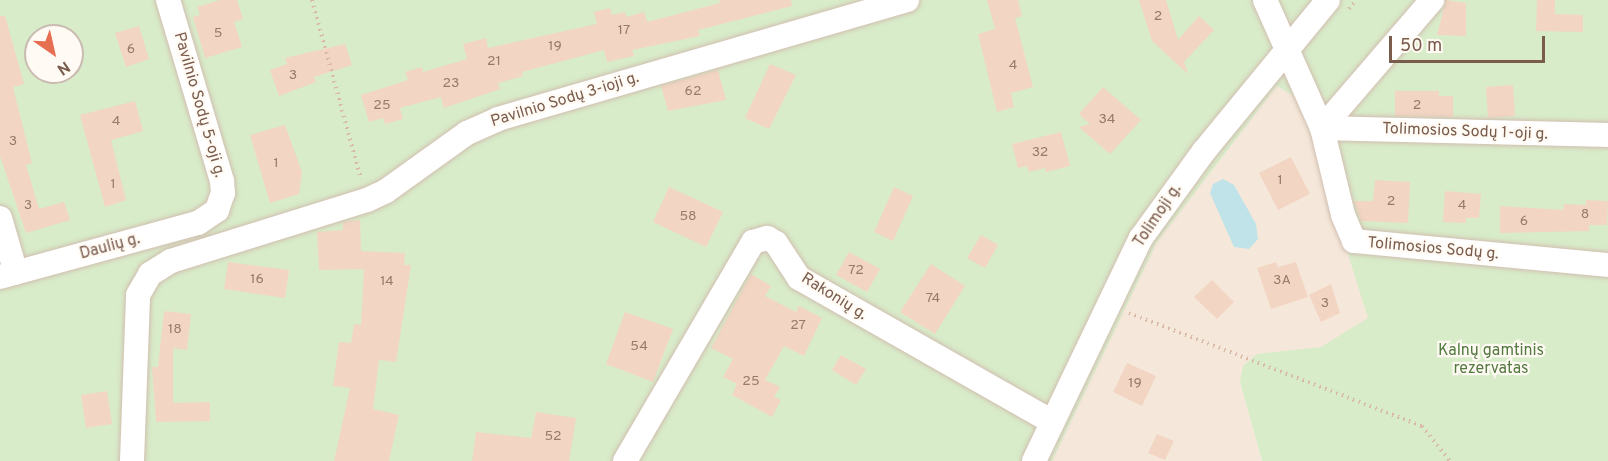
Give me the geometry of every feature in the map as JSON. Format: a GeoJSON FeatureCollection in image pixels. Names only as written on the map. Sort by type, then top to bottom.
{"type":"FeatureCollection","features":[{"type":"Feature","properties":{"kind":"street","name":"Pavilnio Sodų 5-oji g."},"geometry":{"type":"LineString","coordinates":[[168,0],[222,181],[223,193],[217,210]]}},
{"type":"Feature","properties":{"kind":"street","name":"Pavilnio Sodų 3-ioji g."},"geometry":{"type":"LineString","coordinates":[[132,461],[138,295],[150,274],[203,248],[367,200],[386,191],[467,133],[498,118],[850,8],[907,0]]}},
{"type":"Feature","properties":{"kind":"street","name":"Tolimosios Sodų g."},"geometry":{"type":"LineString","coordinates":[[1264,0],[1285,51],[1322,128],[1343,215],[1354,242],[1608,265]]}},
{"type":"Feature","properties":{"kind":"street","name":"Tolimoji g."},"geometry":{"type":"LineString","coordinates":[[1034,461],[1141,238],[1167,199],[1328,0]]}},
{"type":"Feature","properties":{"kind":"street"},"geometry":{"type":"LineString","coordinates":[[1322,128],[1432,0]]}},
{"type":"Feature","properties":{"kind":"street","name":"Tolimosios Sodų 1-oji g."},"geometry":{"type":"LineString","coordinates":[[1322,128],[1608,135]]}},
{"type":"Feature","properties":{"kind":"street","name":"Daulių g."},"geometry":{"type":"LineString","coordinates":[[8,275],[198,223],[217,210]]}},
{"type":"Feature","properties":{"kind":"street"},"geometry":{"type":"LineString","coordinates":[[0,218],[8,275]]}},
{"type":"Feature","properties":{"kind":"street","name":"Rakonių g."},"geometry":{"type":"LineString","coordinates":[[625,461],[753,242],[767,238],[776,243],[799,278],[1052,422]]}},
{"type":"Feature","properties":{"kind":"path"},"geometry":{"type":"LineString","coordinates":[[312,0],[367,200]]}},
{"type":"Feature","properties":{"kind":"path"},"geometry":{"type":"LineString","coordinates":[[1107,305],[1422,426],[1450,461]]}},
{"type":"Feature","properties":{"kind":"shaded area"},"geometry":{"type":"Polygon","coordinates":[[[1277,86],[1299,99],[1376,341],[1240,382],[1262,461],[1052,461],[1157,242],[1277,86]]]}},
{"type":"Feature","properties":{"kind":"green space","name":"Kalnų gamtinis rezervatas"},"geometry":{"type":"Polygon","coordinates":[[[0,0],[1608,0],[1608,461],[1262,461],[1240,382],[1243,366],[1257,354],[1321,347],[1368,318],[1299,99],[1277,86],[1157,242],[1052,461],[0,461],[0,0]]]}},
{"type":"Feature","properties":{"kind":"water"},"geometry":{"type":"Polygon","coordinates":[[[1223,179],[1234,185],[1256,224],[1258,239],[1249,249],[1234,247],[1210,193],[1213,184],[1223,179]]]}},
{"type":"Feature","properties":{"kind":"building"},"geometry":{"type":"Polygon","coordinates":[[[220,0],[237,0],[243,19],[234,22],[242,47],[205,58],[193,17],[200,15],[197,7],[220,0]]]}},
{"type":"Feature","properties":{"kind":"building"},"geometry":{"type":"Polygon","coordinates":[[[719,0],[791,0],[792,6],[698,30],[700,36],[632,50],[634,56],[607,62],[604,50],[522,72],[523,76],[498,83],[500,89],[444,108],[441,97],[400,108],[403,119],[385,124],[383,118],[369,122],[361,95],[408,80],[405,72],[422,67],[423,72],[467,59],[463,44],[486,38],[488,48],[597,24],[594,12],[610,8],[612,15],[625,12],[626,17],[644,12],[647,22],[720,3],[719,0]]]}},
{"type":"Feature","properties":{"kind":"building"},"geometry":{"type":"Polygon","coordinates":[[[987,0],[1018,0],[1022,16],[1015,18],[1033,87],[1011,93],[1014,107],[997,112],[978,34],[995,29],[987,0]]]}},
{"type":"Feature","properties":{"kind":"building"},"geometry":{"type":"Polygon","coordinates":[[[1139,0],[1166,0],[1178,40],[1199,16],[1214,30],[1184,62],[1188,74],[1152,41],[1139,0]]]}},
{"type":"Feature","properties":{"kind":"building"},"geometry":{"type":"Polygon","coordinates":[[[1446,0],[1466,3],[1466,36],[1437,35],[1446,0]]]}},
{"type":"Feature","properties":{"kind":"building"},"geometry":{"type":"Polygon","coordinates":[[[1537,0],[1555,0],[1555,14],[1583,15],[1583,32],[1536,31],[1537,0]]]}},
{"type":"Feature","properties":{"kind":"building"},"geometry":{"type":"Polygon","coordinates":[[[0,16],[5,16],[24,84],[13,87],[32,163],[26,165],[39,209],[64,202],[70,220],[26,233],[0,156],[0,16]]]}},
{"type":"Feature","properties":{"kind":"building"},"geometry":{"type":"Polygon","coordinates":[[[139,26],[149,59],[126,67],[115,33],[139,26]]]}},
{"type":"Feature","properties":{"kind":"building"},"geometry":{"type":"Polygon","coordinates":[[[345,44],[352,65],[314,77],[316,82],[279,96],[270,70],[287,64],[285,58],[345,44]]]}},
{"type":"Feature","properties":{"kind":"building"},"geometry":{"type":"Polygon","coordinates":[[[770,64],[796,75],[769,129],[745,118],[770,64]]]}},
{"type":"Feature","properties":{"kind":"building"},"geometry":{"type":"Polygon","coordinates":[[[718,70],[726,100],[668,111],[661,86],[718,70]]]}},
{"type":"Feature","properties":{"kind":"building"},"geometry":{"type":"Polygon","coordinates":[[[1513,85],[1515,116],[1488,118],[1486,87],[1513,85]]]}},
{"type":"Feature","properties":{"kind":"building"},"geometry":{"type":"Polygon","coordinates":[[[1103,87],[1141,120],[1110,154],[1079,127],[1090,124],[1079,114],[1103,87]]]}},
{"type":"Feature","properties":{"kind":"building"},"geometry":{"type":"Polygon","coordinates":[[[1395,91],[1439,91],[1439,96],[1453,96],[1453,117],[1395,116],[1395,91]]]}},
{"type":"Feature","properties":{"kind":"building"},"geometry":{"type":"Polygon","coordinates":[[[135,101],[143,131],[111,140],[126,200],[105,207],[80,115],[135,101]]]}},
{"type":"Feature","properties":{"kind":"building"},"geometry":{"type":"Polygon","coordinates":[[[285,125],[302,172],[299,194],[270,203],[250,135],[285,125]]]}},
{"type":"Feature","properties":{"kind":"building"},"geometry":{"type":"Polygon","coordinates":[[[1061,132],[1070,166],[1046,172],[1045,168],[1029,172],[1027,166],[1018,168],[1012,144],[1061,132]]]}},
{"type":"Feature","properties":{"kind":"building"},"geometry":{"type":"Polygon","coordinates":[[[1291,157],[1310,194],[1278,210],[1259,173],[1291,157]]]}},
{"type":"Feature","properties":{"kind":"building"},"geometry":{"type":"Polygon","coordinates":[[[1375,180],[1410,182],[1408,223],[1361,221],[1354,201],[1373,201],[1375,180]]]}},
{"type":"Feature","properties":{"kind":"building"},"geometry":{"type":"Polygon","coordinates":[[[669,187],[723,212],[706,247],[653,222],[669,187]]]}},
{"type":"Feature","properties":{"kind":"building"},"geometry":{"type":"Polygon","coordinates":[[[894,187],[913,196],[893,241],[874,232],[894,187]]]}},
{"type":"Feature","properties":{"kind":"building"},"geometry":{"type":"Polygon","coordinates":[[[1445,191],[1481,194],[1479,218],[1466,218],[1466,223],[1443,222],[1445,191]]]}},
{"type":"Feature","properties":{"kind":"building"},"geometry":{"type":"Polygon","coordinates":[[[1586,200],[1608,201],[1607,225],[1589,225],[1589,231],[1500,233],[1500,206],[1563,210],[1564,204],[1586,205],[1586,200]]]}},
{"type":"Feature","properties":{"kind":"building"},"geometry":{"type":"Polygon","coordinates":[[[360,220],[361,251],[405,253],[404,265],[411,265],[396,362],[379,360],[373,409],[399,415],[389,461],[334,461],[350,388],[333,386],[339,342],[351,343],[354,324],[361,325],[364,269],[319,270],[317,232],[343,230],[343,222],[360,220]]]}},
{"type":"Feature","properties":{"kind":"building"},"geometry":{"type":"Polygon","coordinates":[[[981,235],[998,245],[985,268],[967,258],[981,235]]]}},
{"type":"Feature","properties":{"kind":"building"},"geometry":{"type":"Polygon","coordinates":[[[849,252],[880,269],[867,292],[836,275],[849,252]]]}},
{"type":"Feature","properties":{"kind":"building"},"geometry":{"type":"Polygon","coordinates":[[[228,262],[289,270],[285,298],[224,289],[228,262]]]}},
{"type":"Feature","properties":{"kind":"building"},"geometry":{"type":"Polygon","coordinates":[[[1276,262],[1278,267],[1296,262],[1308,297],[1271,309],[1257,268],[1276,262]]]}},
{"type":"Feature","properties":{"kind":"building"},"geometry":{"type":"Polygon","coordinates":[[[931,264],[965,286],[935,334],[900,312],[931,264]]]}},
{"type":"Feature","properties":{"kind":"building"},"geometry":{"type":"Polygon","coordinates":[[[751,274],[771,286],[765,296],[796,312],[799,306],[822,318],[804,356],[784,346],[765,380],[780,387],[774,397],[781,400],[772,417],[732,395],[737,384],[723,377],[733,359],[711,348],[751,274]]]}},
{"type":"Feature","properties":{"kind":"building"},"geometry":{"type":"Polygon","coordinates":[[[1212,280],[1234,302],[1217,319],[1194,297],[1212,280]]]}},
{"type":"Feature","properties":{"kind":"building"},"geometry":{"type":"Polygon","coordinates":[[[1331,284],[1340,313],[1321,322],[1309,295],[1331,284]]]}},
{"type":"Feature","properties":{"kind":"building"},"geometry":{"type":"Polygon","coordinates":[[[164,311],[191,314],[187,350],[173,348],[173,403],[210,402],[210,421],[156,422],[152,367],[158,367],[164,311]]]}},
{"type":"Feature","properties":{"kind":"building"},"geometry":{"type":"Polygon","coordinates":[[[625,312],[673,329],[653,382],[606,364],[625,312]]]}},
{"type":"Feature","properties":{"kind":"building"},"geometry":{"type":"Polygon","coordinates":[[[841,355],[866,369],[856,385],[832,370],[841,355]]]}},
{"type":"Feature","properties":{"kind":"building"},"geometry":{"type":"Polygon","coordinates":[[[1127,363],[1156,376],[1142,406],[1113,392],[1127,363]]]}},
{"type":"Feature","properties":{"kind":"building"},"geometry":{"type":"Polygon","coordinates":[[[107,391],[112,424],[86,428],[81,395],[107,391]]]}},
{"type":"Feature","properties":{"kind":"building"},"geometry":{"type":"Polygon","coordinates":[[[536,412],[576,418],[569,461],[472,461],[476,432],[531,438],[536,412]]]}},
{"type":"Feature","properties":{"kind":"building"},"geometry":{"type":"Polygon","coordinates":[[[1157,434],[1174,441],[1165,460],[1148,453],[1157,434]]]}}]}
